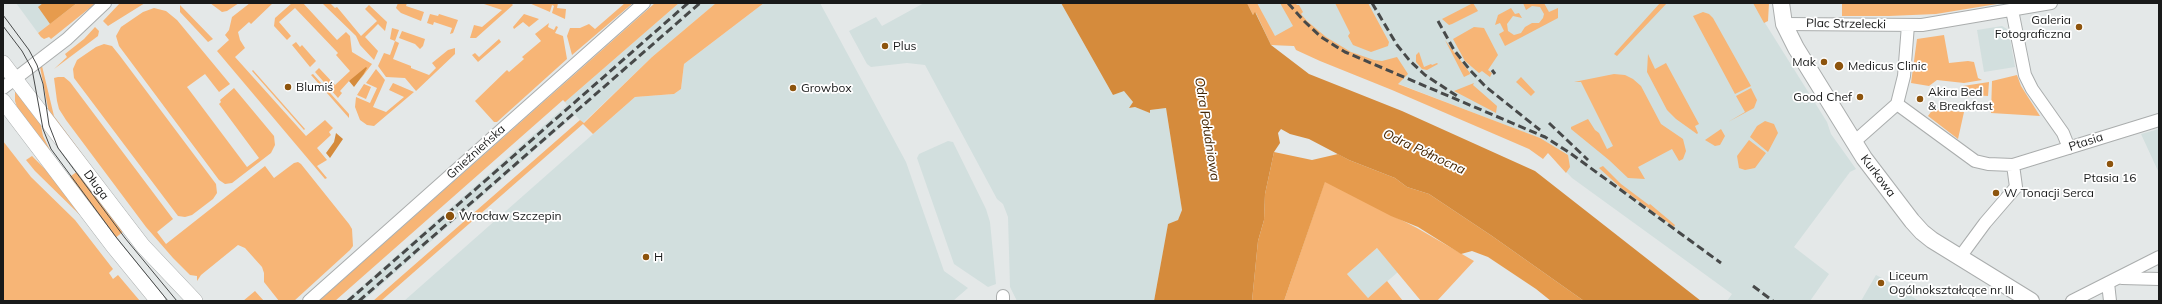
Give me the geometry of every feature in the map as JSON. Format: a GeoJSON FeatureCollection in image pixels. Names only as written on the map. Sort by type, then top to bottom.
{"type":"FeatureCollection","features":[{"type":"Feature","properties":{"kind":"main road","name":"Kurkowa"},"geometry":{"type":"LineString","coordinates":[[1781,3],[1784,24],[1788,35],[1869,166],[1922,232],[2031,301]]}},
{"type":"Feature","properties":{"kind":"street"},"geometry":{"type":"LineString","coordinates":[[3,88],[66,39],[105,3]]}},
{"type":"Feature","properties":{"kind":"street","name":"Gnieźnieńska"},"geometry":{"type":"LineString","coordinates":[[309,301],[644,3]]}},
{"type":"Feature","properties":{"kind":"street","name":"Plac Strzelecki"},"geometry":{"type":"LineString","coordinates":[[1784,24],[1922,25],[2051,3]]}},
{"type":"Feature","properties":{"kind":"street"},"geometry":{"type":"LineString","coordinates":[[2012,10],[2025,75],[2063,133],[2069,148]]}},
{"type":"Feature","properties":{"kind":"street"},"geometry":{"type":"LineString","coordinates":[[1854,142],[1897,104],[1904,76],[1908,25]]}},
{"type":"Feature","properties":{"kind":"street","name":"Długa"},"geometry":{"type":"LineString","coordinates":[[3,63],[143,246],[195,301]]}},
{"type":"Feature","properties":{"kind":"street","name":"Długa"},"geometry":{"type":"LineString","coordinates":[[3,101],[108,240],[158,301]]}},
{"type":"Feature","properties":{"kind":"street","name":"Ptasia"},"geometry":{"type":"LineString","coordinates":[[1897,104],[1974,161],[1988,164],[2013,165],[2159,120]]}},
{"type":"Feature","properties":{"kind":"street"},"geometry":{"type":"LineString","coordinates":[[1960,257],[1985,223],[2016,187],[2013,165]]}},
{"type":"Feature","properties":{"kind":"street"},"geometry":{"type":"LineString","coordinates":[[2072,301],[2121,278],[2159,257]]}},
{"type":"Feature","properties":{"kind":"street"},"geometry":{"type":"LineString","coordinates":[[2121,278],[2159,279]]}},
{"type":"Feature","properties":{"kind":"street"},"geometry":{"type":"LineString","coordinates":[[2108,283],[2110,301]]}},
{"type":"Feature","properties":{"kind":"shaded area"},"geometry":{"type":"Polygon","coordinates":[[[16,3],[77,3],[38,33],[16,3]]]}},
{"type":"Feature","properties":{"kind":"shaded area"},"geometry":{"type":"Polygon","coordinates":[[[43,3],[77,3],[50,24],[38,7],[43,3]]]}},
{"type":"Feature","properties":{"kind":"shaded area"},"geometry":{"type":"Polygon","coordinates":[[[77,3],[96,3],[51,39],[49,37],[44,39],[41,37],[38,33],[77,3]]]}},
{"type":"Feature","properties":{"kind":"shaded area"},"geometry":{"type":"Polygon","coordinates":[[[120,3],[145,3],[108,26],[103,21],[120,3]]]}},
{"type":"Feature","properties":{"kind":"shaded area"},"geometry":{"type":"Polygon","coordinates":[[[210,3],[239,3],[227,11],[222,12],[210,3]]]}},
{"type":"Feature","properties":{"kind":"shaded area"},"geometry":{"type":"Polygon","coordinates":[[[250,3],[273,3],[251,24],[249,22],[238,32],[240,40],[245,48],[235,57],[306,136],[325,120],[333,128],[329,132],[331,135],[317,148],[327,160],[317,166],[327,178],[325,179],[217,51],[229,40],[225,35],[229,30],[232,17],[250,3]]]}},
{"type":"Feature","properties":{"kind":"shaded area"},"geometry":{"type":"Polygon","coordinates":[[[292,3],[303,3],[337,40],[346,32],[350,36],[352,52],[372,64],[359,81],[363,75],[349,81],[340,91],[342,93],[338,98],[315,72],[319,68],[335,85],[350,71],[336,55],[338,53],[295,8],[279,22],[291,36],[287,40],[274,26],[275,18],[292,3]]]}},
{"type":"Feature","properties":{"kind":"shaded area"},"geometry":{"type":"Polygon","coordinates":[[[322,3],[330,3],[335,8],[337,7],[361,36],[377,21],[365,9],[369,5],[387,22],[385,31],[378,24],[365,37],[378,51],[374,60],[360,45],[356,36],[322,3]]]}},
{"type":"Feature","properties":{"kind":"shaded area"},"geometry":{"type":"Polygon","coordinates":[[[398,3],[407,3],[406,6],[424,12],[421,21],[401,13],[396,8],[398,3]]]}},
{"type":"Feature","properties":{"kind":"shaded area"},"geometry":{"type":"Polygon","coordinates":[[[481,3],[511,3],[513,5],[476,38],[470,38],[474,25],[482,27],[502,10],[481,3]]]}},
{"type":"Feature","properties":{"kind":"shaded area"},"geometry":{"type":"Polygon","coordinates":[[[529,3],[558,3],[557,8],[566,9],[565,19],[552,13],[554,6],[552,5],[550,12],[529,3]]]}},
{"type":"Feature","properties":{"kind":"shaded area"},"geometry":{"type":"Polygon","coordinates":[[[625,3],[633,3],[572,55],[567,36],[570,28],[580,28],[589,24],[595,29],[625,3]]]}},
{"type":"Feature","properties":{"kind":"shaded area"},"geometry":{"type":"Polygon","coordinates":[[[655,3],[679,3],[565,102],[563,100],[335,301],[320,300],[655,3]]]}},
{"type":"Feature","properties":{"kind":"shaded area"},"geometry":{"type":"Polygon","coordinates":[[[679,3],[716,3],[652,57],[583,123],[575,115],[363,301],[345,301],[567,105],[565,102],[679,3]]]}},
{"type":"Feature","properties":{"kind":"shaded area"},"geometry":{"type":"Polygon","coordinates":[[[716,3],[764,3],[684,64],[681,89],[674,94],[635,97],[593,134],[583,124],[381,301],[373,301],[580,120],[584,123],[652,57],[716,3]]]}},
{"type":"Feature","properties":{"kind":"shaded area"},"geometry":{"type":"Polygon","coordinates":[[[764,3],[820,3],[906,162],[944,271],[968,288],[953,301],[404,301],[635,97],[674,94],[681,89],[684,64],[764,3]]]}},
{"type":"Feature","properties":{"kind":"shaded area"},"geometry":{"type":"Polygon","coordinates":[[[924,3],[1061,3],[1113,95],[1124,90],[1133,102],[1129,108],[1135,107],[1149,112],[1150,110],[1166,108],[1182,210],[1178,220],[1168,225],[1154,301],[1017,301],[1010,287],[1008,217],[1003,204],[997,199],[925,65],[907,63],[871,67],[867,64],[849,31],[876,17],[882,26],[924,3]]]}},
{"type":"Feature","properties":{"kind":"shaded area"},"geometry":{"type":"Polygon","coordinates":[[[1247,3],[1767,3],[1765,23],[1827,122],[1831,134],[1856,169],[1850,172],[1794,247],[1829,274],[1810,301],[1727,301],[1732,294],[1572,178],[1531,135],[1301,46],[1271,45],[1247,3]]]}},
{"type":"Feature","properties":{"kind":"shaded area"},"geometry":{"type":"Polygon","coordinates":[[[1247,3],[1257,3],[1275,36],[1293,26],[1280,3],[1298,3],[1296,5],[1299,5],[1303,12],[1301,14],[1307,21],[1326,37],[1351,52],[1374,60],[1382,61],[1397,57],[1408,74],[1398,84],[1540,138],[1568,155],[1570,167],[1566,173],[1548,153],[1543,159],[1529,149],[1392,90],[1320,61],[1296,50],[1294,46],[1271,45],[1256,13],[1253,15],[1247,3]]]}},
{"type":"Feature","properties":{"kind":"shaded area"},"geometry":{"type":"Polygon","coordinates":[[[1335,3],[1368,3],[1389,42],[1388,46],[1371,52],[1353,45],[1348,36],[1350,33],[1335,3]]]}},
{"type":"Feature","properties":{"kind":"shaded area"},"geometry":{"type":"Polygon","coordinates":[[[1473,3],[1478,11],[1449,25],[1442,19],[1473,3]]]}},
{"type":"Feature","properties":{"kind":"shaded area"},"geometry":{"type":"Polygon","coordinates":[[[1523,3],[1544,3],[1549,12],[1558,8],[1558,18],[1505,46],[1499,34],[1504,31],[1500,23],[1495,25],[1498,15],[1511,8],[1515,14],[1519,13],[1522,18],[1513,16],[1507,24],[1508,31],[1514,35],[1521,33],[1525,27],[1532,23],[1539,23],[1543,18],[1544,14],[1540,7],[1532,6],[1526,10],[1523,3]]]}},
{"type":"Feature","properties":{"kind":"shaded area"},"geometry":{"type":"Polygon","coordinates":[[[1660,3],[1667,3],[1617,56],[1614,54],[1660,3]]]}},
{"type":"Feature","properties":{"kind":"shaded area"},"geometry":{"type":"Polygon","coordinates":[[[1753,3],[1769,3],[1768,21],[1764,23],[1753,3]]]}},
{"type":"Feature","properties":{"kind":"shaded area"},"geometry":{"type":"Polygon","coordinates":[[[1842,3],[2003,3],[1936,14],[1842,16],[1842,3]]]}},
{"type":"Feature","properties":{"kind":"shaded area"},"geometry":{"type":"Polygon","coordinates":[[[180,5],[213,39],[208,42],[180,12],[180,5]]]}},
{"type":"Feature","properties":{"kind":"shaded area"},"geometry":{"type":"Polygon","coordinates":[[[154,8],[166,11],[177,20],[230,84],[219,92],[205,74],[187,87],[247,167],[259,158],[219,104],[221,102],[220,100],[234,88],[274,136],[275,145],[271,153],[232,183],[225,184],[219,180],[119,46],[116,36],[121,27],[143,12],[154,8]]]}},
{"type":"Feature","properties":{"kind":"shaded area"},"geometry":{"type":"Polygon","coordinates":[[[1703,12],[1709,14],[1713,18],[1751,86],[1735,94],[1693,16],[1703,12]]]}},
{"type":"Feature","properties":{"kind":"shaded area"},"geometry":{"type":"Polygon","coordinates":[[[430,14],[438,16],[439,14],[458,20],[453,33],[450,34],[452,28],[434,22],[433,25],[427,23],[430,14]]]}},
{"type":"Feature","properties":{"kind":"shaded area"},"geometry":{"type":"Polygon","coordinates":[[[524,14],[539,19],[529,27],[523,22],[514,29],[513,27],[524,14]]]}},
{"type":"Feature","properties":{"kind":"shaded area"},"geometry":{"type":"Polygon","coordinates":[[[549,23],[548,27],[554,30],[556,26],[558,27],[555,33],[563,36],[567,59],[497,122],[494,122],[475,101],[507,70],[509,72],[524,59],[522,57],[541,41],[535,34],[549,23]]]}},
{"type":"Feature","properties":{"kind":"shaded area"},"geometry":{"type":"Polygon","coordinates":[[[2002,26],[2007,29],[2009,33],[2015,67],[1984,72],[1977,30],[2002,26]]]}},
{"type":"Feature","properties":{"kind":"shaded area"},"geometry":{"type":"Polygon","coordinates":[[[95,27],[99,31],[98,36],[54,69],[67,57],[65,54],[84,39],[95,27]]]}},
{"type":"Feature","properties":{"kind":"shaded area"},"geometry":{"type":"Polygon","coordinates":[[[1474,27],[1484,28],[1498,55],[1488,70],[1492,73],[1490,77],[1482,71],[1479,73],[1465,61],[1453,39],[1474,27]]]}},
{"type":"Feature","properties":{"kind":"shaded area"},"geometry":{"type":"Polygon","coordinates":[[[392,28],[399,30],[395,41],[390,39],[392,28]]]}},
{"type":"Feature","properties":{"kind":"shaded area"},"geometry":{"type":"Polygon","coordinates":[[[402,31],[425,39],[423,46],[420,49],[415,44],[399,38],[402,31]]]}},
{"type":"Feature","properties":{"kind":"shaded area"},"geometry":{"type":"Polygon","coordinates":[[[1944,35],[1949,63],[1968,61],[1974,62],[1978,78],[1982,80],[1964,83],[1937,80],[1929,86],[1911,83],[1917,39],[1944,35]]]}},
{"type":"Feature","properties":{"kind":"shaded area"},"geometry":{"type":"Polygon","coordinates":[[[499,39],[501,42],[478,62],[472,55],[475,53],[479,57],[499,39]]]}},
{"type":"Feature","properties":{"kind":"shaded area"},"geometry":{"type":"Polygon","coordinates":[[[1445,40],[1470,73],[1470,74],[1464,77],[1445,40]]]}},
{"type":"Feature","properties":{"kind":"shaded area"},"geometry":{"type":"Polygon","coordinates":[[[395,41],[399,43],[393,59],[429,75],[436,68],[432,63],[448,50],[455,48],[455,54],[416,91],[405,78],[386,77],[378,66],[384,53],[390,55],[395,41]]]}},
{"type":"Feature","properties":{"kind":"shaded area"},"geometry":{"type":"Polygon","coordinates":[[[296,42],[300,47],[302,45],[316,61],[310,67],[292,45],[296,42]]]}},
{"type":"Feature","properties":{"kind":"shaded area"},"geometry":{"type":"Polygon","coordinates":[[[104,44],[112,46],[120,56],[216,184],[217,193],[213,199],[192,215],[185,217],[178,216],[74,78],[73,69],[77,60],[96,47],[104,44]]]}},
{"type":"Feature","properties":{"kind":"shaded area"},"geometry":{"type":"Polygon","coordinates":[[[1419,52],[1424,67],[1431,64],[1438,64],[1427,70],[1422,69],[1416,62],[1416,55],[1419,52]]]}},
{"type":"Feature","properties":{"kind":"shaded area"},"geometry":{"type":"Polygon","coordinates":[[[1648,54],[1655,69],[1666,63],[1699,124],[1695,126],[1698,133],[1697,134],[1676,119],[1667,110],[1647,72],[1648,54]]]}},
{"type":"Feature","properties":{"kind":"shaded area"},"geometry":{"type":"Polygon","coordinates":[[[42,66],[54,116],[156,253],[49,113],[40,67],[42,66]]]}},
{"type":"Feature","properties":{"kind":"shaded area"},"geometry":{"type":"Polygon","coordinates":[[[376,69],[385,80],[373,107],[386,112],[404,97],[389,90],[393,83],[414,92],[374,126],[367,125],[360,120],[355,107],[356,97],[370,103],[377,88],[366,83],[376,69]]]}},
{"type":"Feature","properties":{"kind":"shaded area"},"geometry":{"type":"Polygon","coordinates":[[[253,70],[305,129],[304,130],[252,71],[253,70]]]}},
{"type":"Feature","properties":{"kind":"shaded area"},"geometry":{"type":"Polygon","coordinates":[[[313,74],[349,114],[349,118],[311,75],[313,74]]]}},
{"type":"Feature","properties":{"kind":"shaded area"},"geometry":{"type":"Polygon","coordinates":[[[1614,74],[1625,75],[1633,79],[1641,86],[1661,124],[1683,139],[1686,151],[1683,159],[1679,161],[1672,149],[1638,167],[1645,179],[1628,178],[1609,160],[1571,129],[1571,127],[1588,119],[1595,130],[1599,133],[1607,149],[1613,146],[1581,82],[1574,82],[1614,74]]]}},
{"type":"Feature","properties":{"kind":"shaded area"},"geometry":{"type":"Polygon","coordinates":[[[2017,75],[2021,86],[2040,116],[1991,113],[1992,81],[2017,75]]]}},
{"type":"Feature","properties":{"kind":"shaded area"},"geometry":{"type":"Polygon","coordinates":[[[64,77],[70,82],[173,219],[157,232],[166,244],[265,166],[274,178],[294,163],[298,162],[349,224],[352,229],[353,246],[294,301],[279,301],[264,282],[262,267],[245,248],[238,245],[201,275],[197,281],[197,276],[190,275],[146,227],[66,120],[59,109],[57,101],[54,78],[64,77]]]}},
{"type":"Feature","properties":{"kind":"shaded area"},"geometry":{"type":"Polygon","coordinates":[[[1521,77],[1535,92],[1531,96],[1516,82],[1521,77]]]}},
{"type":"Feature","properties":{"kind":"shaded area"},"geometry":{"type":"Polygon","coordinates":[[[1989,82],[1988,96],[1962,96],[1963,86],[1989,82]]]}},
{"type":"Feature","properties":{"kind":"shaded area"},"geometry":{"type":"Polygon","coordinates":[[[1474,83],[1473,85],[1497,106],[1496,113],[1454,91],[1474,83]]]}},
{"type":"Feature","properties":{"kind":"shaded area"},"geometry":{"type":"Polygon","coordinates":[[[364,84],[371,87],[366,99],[357,95],[364,84]]]}},
{"type":"Feature","properties":{"kind":"shaded area"},"geometry":{"type":"Polygon","coordinates":[[[1751,88],[1757,100],[1754,108],[1728,122],[1745,112],[1736,96],[1751,88]]]}},
{"type":"Feature","properties":{"kind":"shaded area"},"geometry":{"type":"Polygon","coordinates":[[[15,91],[40,121],[43,136],[51,152],[18,110],[15,101],[15,91]]]}},
{"type":"Feature","properties":{"kind":"shaded area"},"geometry":{"type":"Polygon","coordinates":[[[1933,109],[1964,112],[1958,139],[1928,116],[1933,109]]]}},
{"type":"Feature","properties":{"kind":"shaded area"},"geometry":{"type":"Polygon","coordinates":[[[1765,121],[1774,124],[1778,133],[1768,152],[1750,137],[1757,126],[1765,121]]]}},
{"type":"Feature","properties":{"kind":"shaded area"},"geometry":{"type":"Polygon","coordinates":[[[1721,129],[1725,136],[1720,145],[1715,146],[1705,140],[1721,129]]]}},
{"type":"Feature","properties":{"kind":"shaded area"},"geometry":{"type":"Polygon","coordinates":[[[2159,129],[2159,173],[2141,134],[2159,129]]]}},
{"type":"Feature","properties":{"kind":"shaded area"},"geometry":{"type":"Polygon","coordinates":[[[1749,140],[1766,153],[1755,168],[1745,170],[1739,168],[1737,156],[1749,140]]]}},
{"type":"Feature","properties":{"kind":"shaded area"},"geometry":{"type":"Polygon","coordinates":[[[3,141],[31,177],[75,220],[113,269],[109,273],[113,279],[118,275],[140,301],[3,301],[3,141]]]}},
{"type":"Feature","properties":{"kind":"shaded area"},"geometry":{"type":"Polygon","coordinates":[[[948,141],[953,142],[986,209],[990,222],[996,284],[988,287],[954,264],[917,158],[919,154],[948,141]]]}},
{"type":"Feature","properties":{"kind":"shaded area"},"geometry":{"type":"Polygon","coordinates":[[[1274,152],[1312,160],[1338,154],[1349,160],[1395,178],[1407,187],[1429,194],[1492,236],[1584,301],[1551,301],[1536,289],[1488,257],[1472,251],[1461,254],[1418,227],[1391,216],[1325,182],[1284,301],[1252,301],[1258,241],[1264,220],[1265,194],[1274,152]]]}},
{"type":"Feature","properties":{"kind":"shaded area"},"geometry":{"type":"Polygon","coordinates":[[[32,156],[47,171],[83,218],[35,171],[26,160],[32,156]]]}},
{"type":"Feature","properties":{"kind":"shaded area"},"geometry":{"type":"Polygon","coordinates":[[[1603,166],[1621,184],[1649,205],[1650,204],[1675,225],[1674,227],[1621,188],[1599,168],[1603,166]]]}},
{"type":"Feature","properties":{"kind":"shaded area"},"geometry":{"type":"Polygon","coordinates":[[[78,171],[124,231],[114,239],[68,178],[78,171]]]}},
{"type":"Feature","properties":{"kind":"shaded area"},"geometry":{"type":"Polygon","coordinates":[[[1325,181],[1417,228],[1474,261],[1437,301],[1421,301],[1377,248],[1347,274],[1368,298],[1387,281],[1403,301],[1284,301],[1325,181]]]}},
{"type":"Feature","properties":{"kind":"shaded area"},"geometry":{"type":"Polygon","coordinates":[[[1377,248],[1398,272],[1368,298],[1347,274],[1377,248]]]}},
{"type":"Feature","properties":{"kind":"shaded area","name":"Liceum Ogólnokształcące nr III"},"geometry":{"type":"Polygon","coordinates":[[[1876,275],[1882,278],[1919,301],[1861,301],[1876,275]]]}},
{"type":"Feature","properties":{"kind":"shaded area"},"geometry":{"type":"Polygon","coordinates":[[[255,291],[264,301],[243,301],[255,291]]]}},
{"type":"Feature","properties":{"kind":"water"},"geometry":{"type":"Polygon","coordinates":[[[1061,3],[1247,3],[1253,15],[1255,12],[1271,45],[1309,74],[1402,111],[1535,171],[1701,301],[1584,301],[1492,236],[1429,194],[1407,187],[1395,178],[1349,160],[1309,139],[1290,134],[1281,129],[1278,133],[1280,143],[1274,152],[1265,194],[1264,220],[1258,241],[1252,301],[1154,301],[1168,224],[1178,220],[1182,210],[1166,108],[1150,110],[1150,113],[1135,107],[1129,108],[1133,102],[1124,91],[1113,95],[1061,3]]]}},
{"type":"Feature","properties":{"kind":"water"},"geometry":{"type":"Polygon","coordinates":[[[366,67],[367,68],[363,75],[354,87],[349,81],[366,67]]]}},
{"type":"Feature","properties":{"kind":"water"},"geometry":{"type":"Polygon","coordinates":[[[336,133],[343,139],[330,158],[326,153],[334,142],[336,133]]]}},
{"type":"Feature","properties":{"kind":"tram line"},"geometry":{"type":"LineString","coordinates":[[3,15],[29,50],[37,65],[43,84],[49,125],[58,148],[125,238],[177,301]]}},
{"type":"Feature","properties":{"kind":"tram line"},"geometry":{"type":"LineString","coordinates":[[3,26],[22,51],[32,69],[43,129],[51,149],[116,237],[168,301]]}},
{"type":"Feature","properties":{"kind":"railway"},"geometry":{"type":"LineString","coordinates":[[348,301],[688,3]]}},
{"type":"Feature","properties":{"kind":"railway"},"geometry":{"type":"LineString","coordinates":[[359,301],[700,3]]}},
{"type":"Feature","properties":{"kind":"railway"},"geometry":{"type":"LineString","coordinates":[[1288,3],[1321,37],[1345,52],[1545,137],[1570,153],[1721,263]]}},
{"type":"Feature","properties":{"kind":"railway"},"geometry":{"type":"LineString","coordinates":[[1372,3],[1397,45],[1410,61],[1425,75],[1457,96]]}},
{"type":"Feature","properties":{"kind":"railway"},"geometry":{"type":"LineString","coordinates":[[1438,21],[1454,50],[1470,70],[1486,87],[1540,130]]}},
{"type":"Feature","properties":{"kind":"railway"},"geometry":{"type":"LineString","coordinates":[[1492,70],[1495,74]]}},
{"type":"Feature","properties":{"kind":"railway"},"geometry":{"type":"LineString","coordinates":[[1549,123],[1588,160]]}},
{"type":"Feature","properties":{"kind":"railway"},"geometry":{"type":"LineString","coordinates":[[1753,286],[1773,301]]}},
{"type":"Feature","properties":{"kind":"place","name":"Galeria Fotograficzna"},"geometry":{"type":"Point","coordinates":[2079,27]}},
{"type":"Feature","properties":{"kind":"place","name":"Plus"},"geometry":{"type":"Point","coordinates":[885,46]}},
{"type":"Feature","properties":{"kind":"place","name":"Mak"},"geometry":{"type":"Point","coordinates":[1824,62]}},
{"type":"Feature","properties":{"kind":"place","name":"Medicus Clinic"},"geometry":{"type":"Point","coordinates":[1839,66]}},
{"type":"Feature","properties":{"kind":"place","name":"Blumiś"},"geometry":{"type":"Point","coordinates":[288,87]}},
{"type":"Feature","properties":{"kind":"place","name":"Growbox"},"geometry":{"type":"Point","coordinates":[793,88]}},
{"type":"Feature","properties":{"kind":"place","name":"Good Chef"},"geometry":{"type":"Point","coordinates":[1860,97]}},
{"type":"Feature","properties":{"kind":"place","name":"Akira Bed & Breakfast"},"geometry":{"type":"Point","coordinates":[1920,99]}},
{"type":"Feature","properties":{"kind":"place","name":"Ptasia 16"},"geometry":{"type":"Point","coordinates":[2110,164]}},
{"type":"Feature","properties":{"kind":"place","name":"W Tonacji Serca"},"geometry":{"type":"Point","coordinates":[1996,193]}},
{"type":"Feature","properties":{"kind":"place","name":"Wrocław Szczepin"},"geometry":{"type":"Point","coordinates":[450,216]}},
{"type":"Feature","properties":{"kind":"place","name":"H"},"geometry":{"type":"Point","coordinates":[646,257]}},
{"type":"Feature","properties":{"kind":"place","name":"Liceum Ogólnokształcące nr III"},"geometry":{"type":"Point","coordinates":[1881,283]}},
{"type":"Feature","properties":{"kind":"water label","name":"Odra Południowa"},"geometry":{"type":"Point","coordinates":[1207,129]}},
{"type":"Feature","properties":{"kind":"water label","name":"Odra Północna"},"geometry":{"type":"Point","coordinates":[1424,152]}}]}
